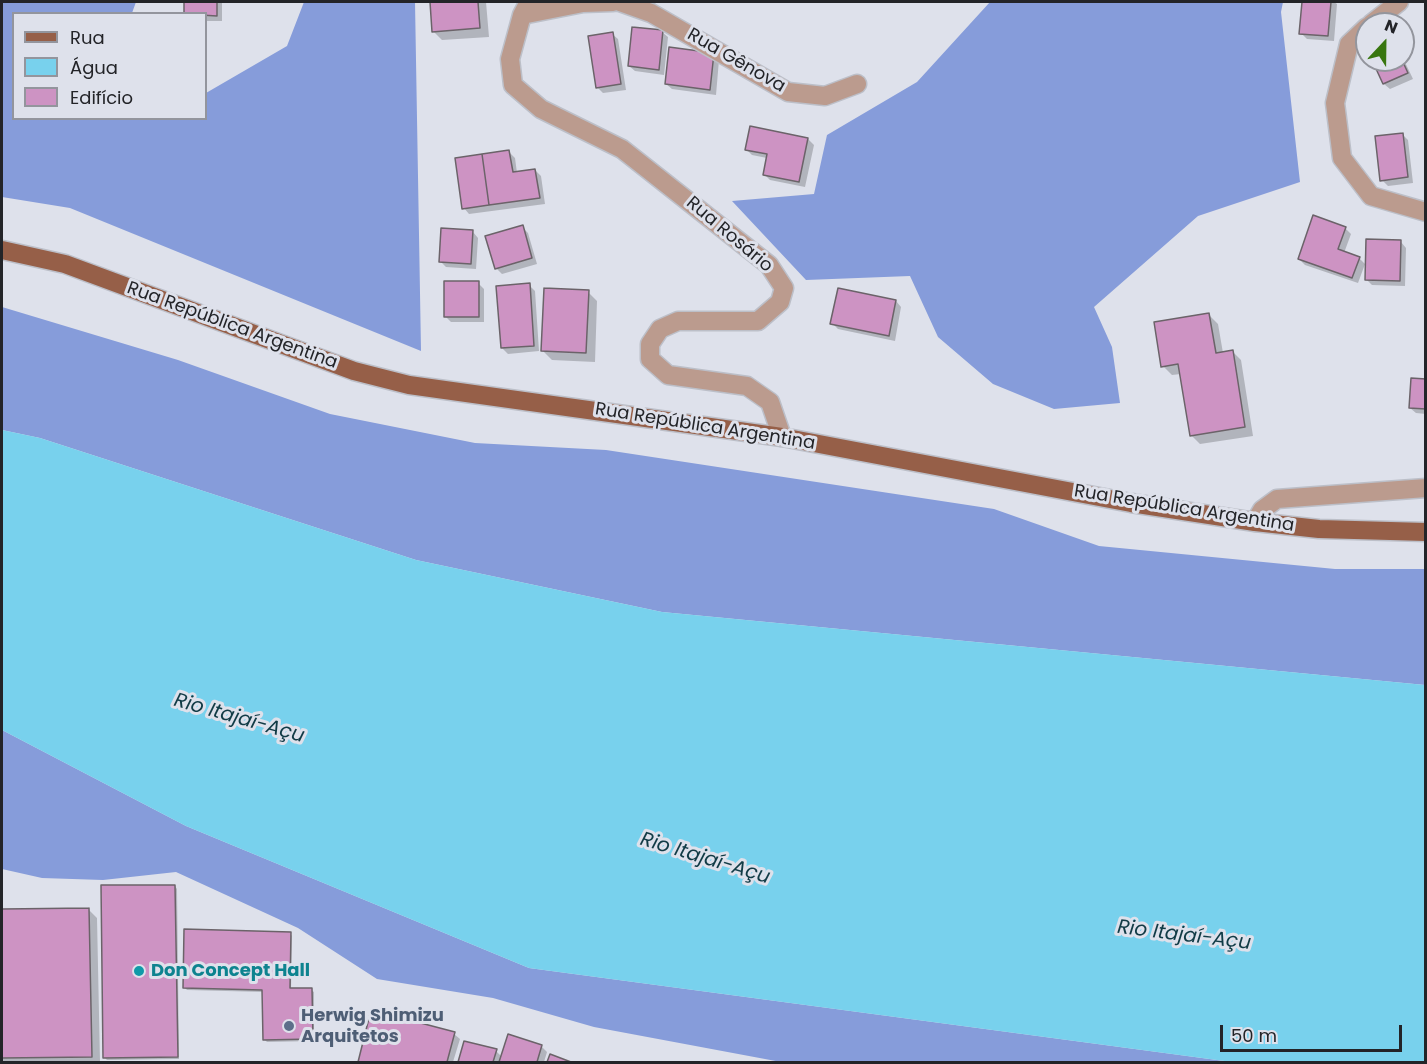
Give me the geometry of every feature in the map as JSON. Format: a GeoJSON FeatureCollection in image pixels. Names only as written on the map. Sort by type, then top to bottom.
{"type":"FeatureCollection","features":[{"type":"Feature","properties":{"kind":"main road","name":"Rua República Argentina"},"geometry":{"type":"LineString","coordinates":[[2,250],[64,264],[354,371],[409,385],[782,437],[1131,503],[1254,522],[1319,529],[1425,532]]}},
{"type":"Feature","properties":{"kind":"street"},"geometry":{"type":"LineString","coordinates":[[525,8],[613,2]]}},
{"type":"Feature","properties":{"kind":"street","name":"Rua Gênova"},"geometry":{"type":"LineString","coordinates":[[620,2],[651,13],[788,92],[825,96],[857,84]]}},
{"type":"Feature","properties":{"kind":"street"},"geometry":{"type":"LineString","coordinates":[[1386,12],[1399,2]]}},
{"type":"Feature","properties":{"kind":"street","name":"Rua Rosário"},"geometry":{"type":"LineString","coordinates":[[525,8],[510,59],[513,85],[541,109],[622,149],[769,265],[784,288],[780,302],[758,321],[678,321],[660,329],[650,344],[650,359],[668,375],[747,386],[770,402],[782,437]]}},
{"type":"Feature","properties":{"kind":"street"},"geometry":{"type":"LineString","coordinates":[[1355,38],[1349,44],[1335,103],[1342,158],[1371,196],[1425,212]]}},
{"type":"Feature","properties":{"kind":"street"},"geometry":{"type":"LineString","coordinates":[[1254,522],[1262,510],[1277,499],[1425,488]]}},
{"type":"Feature","properties":{"kind":"shaded area"},"geometry":{"type":"Polygon","coordinates":[[[2,2],[136,2],[132,12],[12,12],[12,120],[207,120],[207,92],[287,46],[304,2],[415,2],[421,351],[70,208],[2,197],[2,2]]]}},
{"type":"Feature","properties":{"kind":"shaded area"},"geometry":{"type":"Polygon","coordinates":[[[990,2],[1283,2],[1281,12],[1300,182],[1198,216],[1094,307],[1112,347],[1120,403],[1054,409],[993,384],[938,337],[910,276],[806,280],[732,201],[814,194],[827,135],[917,82],[990,2]]]}},
{"type":"Feature","properties":{"kind":"shaded area"},"geometry":{"type":"Polygon","coordinates":[[[2,307],[178,360],[330,414],[475,443],[606,450],[994,509],[1099,546],[1335,569],[1425,569],[1425,685],[662,612],[416,560],[40,438],[2,430],[2,307]]]}},
{"type":"Feature","properties":{"kind":"shaded area"},"geometry":{"type":"Polygon","coordinates":[[[2,730],[186,826],[529,968],[1232,1062],[781,1062],[594,1027],[493,998],[377,979],[298,928],[176,872],[103,880],[42,878],[2,869],[2,730]]]}},
{"type":"Feature","properties":{"kind":"water","name":"Rio Itajaí-Açu"},"geometry":{"type":"Polygon","coordinates":[[[2,430],[40,438],[416,560],[662,612],[1425,685],[1425,1062],[1232,1062],[529,968],[186,826],[2,730],[2,430]]]}},
{"type":"Feature","properties":{"kind":"building"},"geometry":{"type":"Polygon","coordinates":[[[184,2],[217,2],[217,16],[207,15],[207,12],[184,12],[184,2]]]}},
{"type":"Feature","properties":{"kind":"building"},"geometry":{"type":"Polygon","coordinates":[[[430,2],[478,2],[480,28],[432,32],[430,2]]]}},
{"type":"Feature","properties":{"kind":"building"},"geometry":{"type":"Polygon","coordinates":[[[1302,2],[1331,2],[1328,36],[1299,34],[1302,2]]]}},
{"type":"Feature","properties":{"kind":"building"},"geometry":{"type":"Polygon","coordinates":[[[632,27],[663,30],[659,70],[628,66],[632,27]]]}},
{"type":"Feature","properties":{"kind":"building"},"geometry":{"type":"Polygon","coordinates":[[[613,32],[621,84],[596,88],[588,36],[613,32]]]}},
{"type":"Feature","properties":{"kind":"building"},"geometry":{"type":"Polygon","coordinates":[[[669,47],[714,53],[710,90],[665,84],[669,47]]]}},
{"type":"Feature","properties":{"kind":"building"},"geometry":{"type":"Polygon","coordinates":[[[1378,72],[1408,72],[1408,73],[1383,84],[1378,72]]]}},
{"type":"Feature","properties":{"kind":"building"},"geometry":{"type":"Polygon","coordinates":[[[750,126],[808,138],[799,182],[763,175],[767,154],[745,150],[750,126]]]}},
{"type":"Feature","properties":{"kind":"building"},"geometry":{"type":"Polygon","coordinates":[[[1403,133],[1408,177],[1380,181],[1375,136],[1403,133]]]}},
{"type":"Feature","properties":{"kind":"building"},"geometry":{"type":"Polygon","coordinates":[[[509,150],[513,172],[535,169],[540,198],[489,205],[482,154],[509,150]]]}},
{"type":"Feature","properties":{"kind":"building"},"geometry":{"type":"Polygon","coordinates":[[[482,154],[489,205],[462,209],[455,158],[482,154]]]}},
{"type":"Feature","properties":{"kind":"building"},"geometry":{"type":"Polygon","coordinates":[[[1313,215],[1346,227],[1338,249],[1360,257],[1352,278],[1298,259],[1313,215]]]}},
{"type":"Feature","properties":{"kind":"building"},"geometry":{"type":"Polygon","coordinates":[[[523,225],[532,258],[495,269],[485,236],[523,225]]]}},
{"type":"Feature","properties":{"kind":"building"},"geometry":{"type":"Polygon","coordinates":[[[441,228],[473,230],[471,264],[439,262],[441,228]]]}},
{"type":"Feature","properties":{"kind":"building"},"geometry":{"type":"Polygon","coordinates":[[[1366,239],[1401,240],[1400,281],[1365,280],[1366,239]]]}},
{"type":"Feature","properties":{"kind":"building"},"geometry":{"type":"Polygon","coordinates":[[[444,281],[479,281],[479,317],[444,317],[444,281]]]}},
{"type":"Feature","properties":{"kind":"building"},"geometry":{"type":"Polygon","coordinates":[[[530,283],[534,346],[501,348],[496,286],[530,283]]]}},
{"type":"Feature","properties":{"kind":"building"},"geometry":{"type":"Polygon","coordinates":[[[544,288],[589,290],[586,353],[541,351],[544,288]]]}},
{"type":"Feature","properties":{"kind":"building"},"geometry":{"type":"Polygon","coordinates":[[[838,288],[896,300],[889,336],[830,324],[838,288]]]}},
{"type":"Feature","properties":{"kind":"building"},"geometry":{"type":"Polygon","coordinates":[[[1209,313],[1216,353],[1233,350],[1245,427],[1190,436],[1178,364],[1161,367],[1154,322],[1209,313]]]}},
{"type":"Feature","properties":{"kind":"building"},"geometry":{"type":"Polygon","coordinates":[[[1411,378],[1426,379],[1426,409],[1409,408],[1411,378]]]}},
{"type":"Feature","properties":{"kind":"building","name":"Don Concept Hall"},"geometry":{"type":"Polygon","coordinates":[[[101,885],[175,885],[178,1057],[103,1058],[101,885]]]}},
{"type":"Feature","properties":{"kind":"building"},"geometry":{"type":"Polygon","coordinates":[[[89,908],[92,1057],[2,1058],[2,909],[89,908]]]}},
{"type":"Feature","properties":{"kind":"building"},"geometry":{"type":"Polygon","coordinates":[[[184,929],[291,932],[290,988],[312,988],[313,1039],[263,1040],[262,990],[183,988],[184,929]]]}},
{"type":"Feature","properties":{"kind":"building"},"geometry":{"type":"Polygon","coordinates":[[[371,1010],[455,1032],[447,1062],[358,1062],[371,1010]]]}},
{"type":"Feature","properties":{"kind":"building"},"geometry":{"type":"Polygon","coordinates":[[[508,1034],[542,1045],[537,1062],[499,1062],[508,1034]]]}},
{"type":"Feature","properties":{"kind":"building"},"geometry":{"type":"Polygon","coordinates":[[[464,1041],[497,1049],[493,1062],[458,1062],[464,1041]]]}},
{"type":"Feature","properties":{"kind":"building"},"geometry":{"type":"Polygon","coordinates":[[[550,1054],[571,1062],[547,1062],[550,1054]]]}},
{"type":"Feature","properties":{"kind":"place","name":"Don Concept Hall"},"geometry":{"type":"Point","coordinates":[139,971]}},
{"type":"Feature","properties":{"kind":"place","name":"Herwig Shimizu Arquitetos"},"geometry":{"type":"Point","coordinates":[289,1026]}}]}
